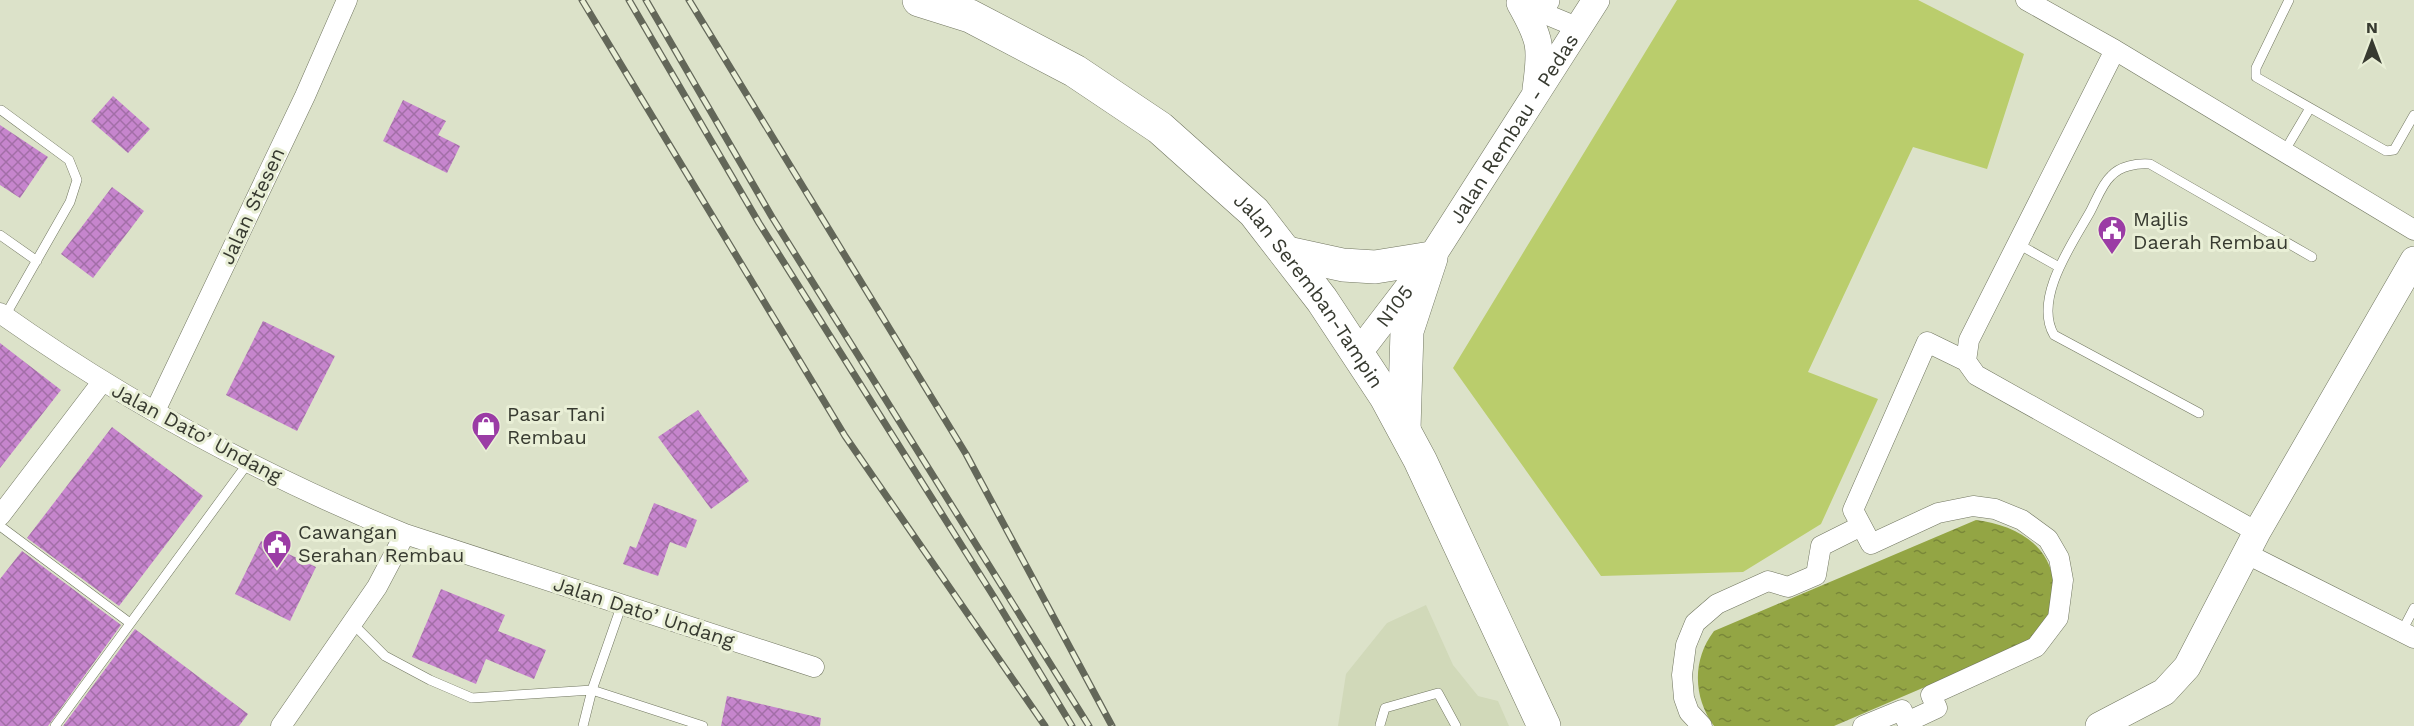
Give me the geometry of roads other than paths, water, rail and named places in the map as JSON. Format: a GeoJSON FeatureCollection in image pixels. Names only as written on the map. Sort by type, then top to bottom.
{"type":"FeatureCollection","features":[{"type":"Feature","properties":{"kind":"highway","name":"Jalan Seremban-Tampin"},"geometry":{"type":"LineString","coordinates":[[919,0],[970,16],[1075,70],[1160,128],[1254,212],[1288,253],[1359,352],[1404,429],[1544,726]]}},
{"type":"Feature","properties":{"kind":"highway"},"geometry":{"type":"LineString","coordinates":[[1288,253],[1343,265],[1375,267],[1431,258],[1407,331],[1404,429]]}},
{"type":"Feature","properties":{"kind":"main road"},"geometry":{"type":"LineString","coordinates":[[1535,99],[1541,56],[1537,34],[1516,2],[1546,0]]}},
{"type":"Feature","properties":{"kind":"main road","name":"Jalan Rembau - Pedas"},"geometry":{"type":"LineString","coordinates":[[1431,258],[1535,99],[1596,0]]}},
{"type":"Feature","properties":{"kind":"main road","name":"N105"},"geometry":{"type":"LineString","coordinates":[[1359,352],[1431,258]]}},
{"type":"Feature","properties":{"kind":"main road"},"geometry":{"type":"LineString","coordinates":[[2110,724],[2164,692],[2187,667],[2251,542],[2414,260]]}},
{"type":"Feature","properties":{"kind":"street","name":"Jalan Stesen"},"geometry":{"type":"LineString","coordinates":[[155,411],[304,96],[346,0]]}},
{"type":"Feature","properties":{"kind":"street"},"geometry":{"type":"LineString","coordinates":[[2026,0],[2115,50],[2414,230]]}},
{"type":"Feature","properties":{"kind":"street"},"geometry":{"type":"LineString","coordinates":[[1516,2],[1579,28]]}},
{"type":"Feature","properties":{"kind":"street"},"geometry":{"type":"LineString","coordinates":[[1966,361],[1969,340],[2115,50]]}},
{"type":"Feature","properties":{"kind":"street","name":"Jalan Dato’ Undang"},"geometry":{"type":"LineString","coordinates":[[3,315],[102,382],[248,463],[342,509],[405,534],[814,667]]}},
{"type":"Feature","properties":{"kind":"street"},"geometry":{"type":"LineString","coordinates":[[1863,726],[1902,710],[1907,722],[1937,708],[1931,695],[2036,646],[2058,618],[2063,580],[2059,558],[2048,539],[2022,520],[1995,509],[1973,506],[1938,513],[1871,544],[1853,510],[1927,342],[1966,361],[1976,375],[2251,542],[2408,634]]}},
{"type":"Feature","properties":{"kind":"street"},"geometry":{"type":"LineString","coordinates":[[0,516],[102,382]]}},
{"type":"Feature","properties":{"kind":"street"},"geometry":{"type":"LineString","coordinates":[[1702,726],[1689,712],[1684,698],[1682,675],[1686,645],[1695,624],[1717,604],[1768,581],[1788,587],[1816,574],[1821,546],[1861,526]]}},
{"type":"Feature","properties":{"kind":"street"},"geometry":{"type":"LineString","coordinates":[[281,726],[376,587],[405,534]]}},
{"type":"Feature","properties":{"kind":"lane"},"geometry":{"type":"LineString","coordinates":[[2289,0],[2254,73],[2256,77],[2386,152],[2394,150],[2414,115]]}},
{"type":"Feature","properties":{"kind":"lane"},"geometry":{"type":"LineString","coordinates":[[2284,152],[2310,108]]}},
{"type":"Feature","properties":{"kind":"lane"},"geometry":{"type":"LineString","coordinates":[[1,110],[69,160],[77,180],[70,202],[3,315]]}},
{"type":"Feature","properties":{"kind":"lane"},"geometry":{"type":"LineString","coordinates":[[2199,413],[2054,335],[2048,324],[2047,313],[2060,267],[2111,176],[2138,163],[2150,164],[2312,257]]}},
{"type":"Feature","properties":{"kind":"lane"},"geometry":{"type":"LineString","coordinates":[[0,235],[37,261]]}},
{"type":"Feature","properties":{"kind":"lane"},"geometry":{"type":"LineString","coordinates":[[2018,244],[2060,267]]}},
{"type":"Feature","properties":{"kind":"lane"},"geometry":{"type":"LineString","coordinates":[[56,726],[248,463]]}},
{"type":"Feature","properties":{"kind":"lane"},"geometry":{"type":"LineString","coordinates":[[0,526],[130,624]]}},
{"type":"Feature","properties":{"kind":"lane"},"geometry":{"type":"LineString","coordinates":[[583,726],[592,690],[622,604]]}},
{"type":"Feature","properties":{"kind":"lane"},"geometry":{"type":"LineString","coordinates":[[2408,634],[2414,608]]}},
{"type":"Feature","properties":{"kind":"lane"},"geometry":{"type":"LineString","coordinates":[[352,623],[385,656],[430,680],[472,698],[592,690],[703,726]]}},
{"type":"Feature","properties":{"kind":"lane"},"geometry":{"type":"LineString","coordinates":[[1380,725],[1385,708],[1438,693],[1456,726]]}},
{"type":"Feature","properties":{"kind":"water"},"geometry":{"type":"Polygon","coordinates":[[[1976,520],[2004,526],[2028,539],[2038,547],[2051,570],[2054,585],[2052,613],[2044,627],[2030,642],[1834,726],[1714,726],[1702,703],[1698,678],[1702,654],[1714,631],[1976,520]]]}},
{"type":"Feature","properties":{"kind":"railway"},"geometry":{"type":"LineString","coordinates":[[582,0],[845,436],[1045,726]]}},
{"type":"Feature","properties":{"kind":"railway"},"geometry":{"type":"LineString","coordinates":[[629,0],[759,223],[994,597],[1072,726]]}},
{"type":"Feature","properties":{"kind":"railway"},"geometry":{"type":"LineString","coordinates":[[646,0],[772,217],[1089,726]]}},
{"type":"Feature","properties":{"kind":"railway"},"geometry":{"type":"LineString","coordinates":[[689,0],[966,454],[1112,726]]}},
{"type":"Feature","properties":{"kind":"place","name":"Majlis Daerah Rembau"},"geometry":{"type":"Point","coordinates":[2112,256]}},
{"type":"Feature","properties":{"kind":"place","name":"Pasar Tani Rembau"},"geometry":{"type":"Point","coordinates":[486,452]}},
{"type":"Feature","properties":{"kind":"place","name":"Cawangan Serahan Rembau"},"geometry":{"type":"Point","coordinates":[277,570]}}]}
